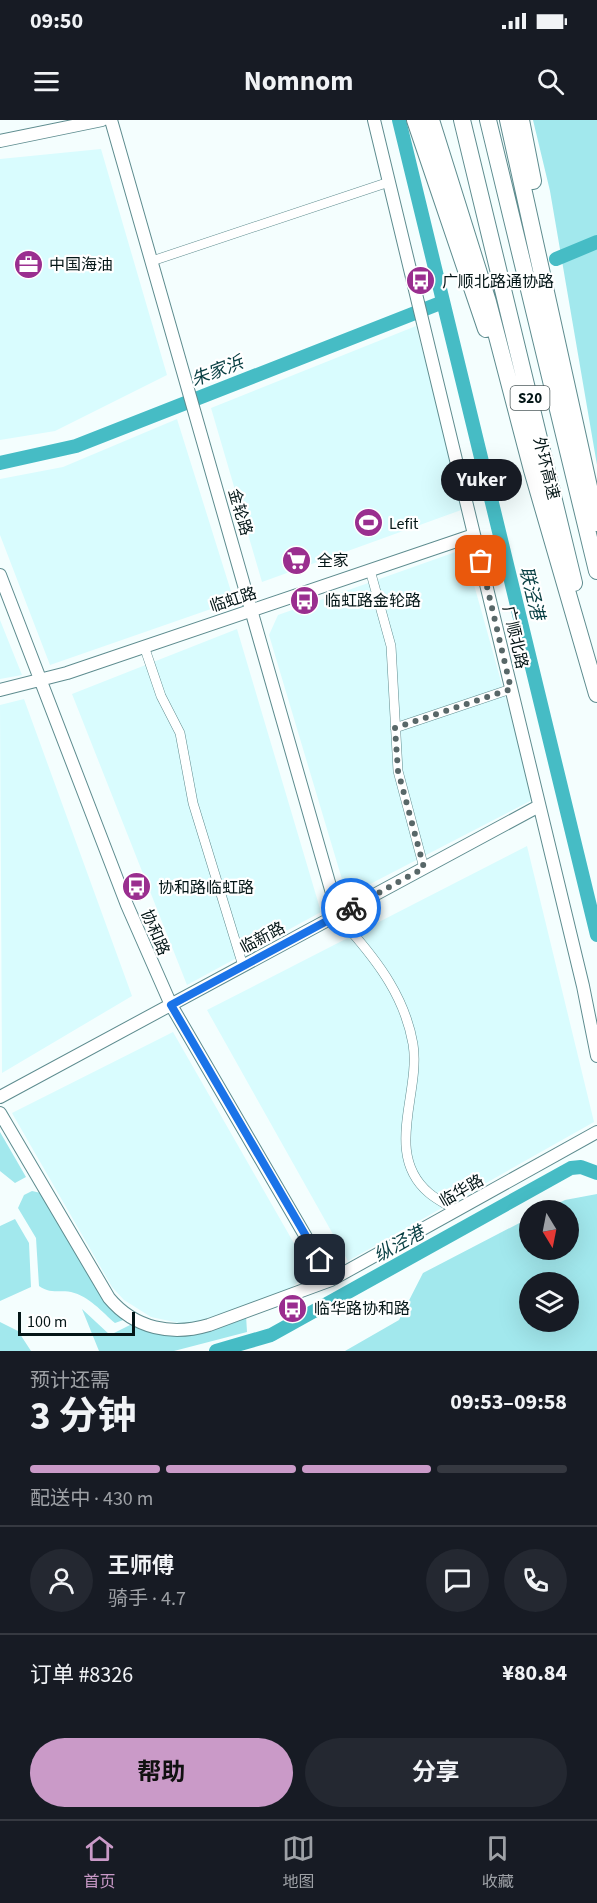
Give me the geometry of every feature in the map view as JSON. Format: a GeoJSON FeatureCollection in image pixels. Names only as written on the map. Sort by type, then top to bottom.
{"type":"FeatureCollection","features":[{"type":"Feature","properties":{"kind":"highway"},"geometry":{"type":"LineString","coordinates":[[414,120],[434,183],[518,417]]}},
{"type":"Feature","properties":{"kind":"highway"},"geometry":{"type":"LineString","coordinates":[[431,120],[483,284],[518,417],[597,694]]}},
{"type":"Feature","properties":{"kind":"highway","name":"外环高速"},"geometry":{"type":"LineString","coordinates":[[462,120],[597,676]]}},
{"type":"Feature","properties":{"kind":"highway","name":"外环高速"},"geometry":{"type":"LineString","coordinates":[[488,120],[597,571]]}},
{"type":"Feature","properties":{"kind":"highway"},"geometry":{"type":"LineString","coordinates":[[508,120],[597,523]]}},
{"type":"Feature","properties":{"kind":"highway"},"geometry":{"type":"LineString","coordinates":[[521,120],[553,277],[570,400]]}},
{"type":"Feature","properties":{"kind":"street"},"geometry":{"type":"LineString","coordinates":[[0,141],[102,120]]}},
{"type":"Feature","properties":{"kind":"street","name":"金轮路"},"geometry":{"type":"LineString","coordinates":[[111,120],[251,610],[334,917]]}},
{"type":"Feature","properties":{"kind":"street","name":"广顺北路"},"geometry":{"type":"LineString","coordinates":[[374,120],[584,986],[597,1056]]}},
{"type":"Feature","properties":{"kind":"street"},"geometry":{"type":"LineString","coordinates":[[152,261],[389,182]]}},
{"type":"Feature","properties":{"kind":"street","name":"临虹路"},"geometry":{"type":"LineString","coordinates":[[0,690],[40,681],[474,535]]}},
{"type":"Feature","properties":{"kind":"street"},"geometry":{"type":"LineString","coordinates":[[370,570],[391,646],[398,771],[424,868]]}},
{"type":"Feature","properties":{"kind":"street","name":"协和路"},"geometry":{"type":"LineString","coordinates":[[0,575],[141,940],[171,1005],[331,1280]]}},
{"type":"Feature","properties":{"kind":"street"},"geometry":{"type":"LineString","coordinates":[[144,646],[161,696],[180,733],[193,803],[243,966]]}},
{"type":"Feature","properties":{"kind":"street"},"geometry":{"type":"LineString","coordinates":[[395,728],[511,689]]}},
{"type":"Feature","properties":{"kind":"street","name":"临新路"},"geometry":{"type":"LineString","coordinates":[[0,1097],[539,806]]}},
{"type":"Feature","properties":{"kind":"street"},"geometry":{"type":"LineString","coordinates":[[349,929],[352,921],[350,908]]}},
{"type":"Feature","properties":{"kind":"street"},"geometry":{"type":"LineString","coordinates":[[334,917],[340,928],[349,929],[372,955],[394,987],[410,1028],[415,1069],[405,1139],[410,1163],[429,1193],[457,1211]]}},
{"type":"Feature","properties":{"kind":"street","name":"临华路"},"geometry":{"type":"LineString","coordinates":[[0,1113],[109,1298],[120,1310],[143,1324],[170,1330],[203,1326],[331,1280],[597,1132]]}},
{"type":"Feature","properties":{"kind":"shaded area"},"geometry":{"type":"Polygon","coordinates":[[[533,120],[597,120],[597,465],[550,191],[533,120]]]}},
{"type":"Feature","properties":{"kind":"shaded area"},"geometry":{"type":"Polygon","coordinates":[[[101,149],[167,375],[55,431],[0,440],[0,159],[101,149]]]}},
{"type":"Feature","properties":{"kind":"shaded area"},"geometry":{"type":"Polygon","coordinates":[[[416,326],[464,509],[262,582],[211,408],[416,326]]]}},
{"type":"Feature","properties":{"kind":"shaded area"},"geometry":{"type":"Polygon","coordinates":[[[177,419],[234,601],[50,665],[0,535],[0,479],[63,467],[177,419]]]}},
{"type":"Feature","properties":{"kind":"shaded area"},"geometry":{"type":"Polygon","coordinates":[[[464,549],[534,799],[347,896],[269,635],[278,615],[464,549]]]}},
{"type":"Feature","properties":{"kind":"shaded area"},"geometry":{"type":"Polygon","coordinates":[[[0,620],[22,675],[0,679],[0,620]]]}},
{"type":"Feature","properties":{"kind":"shaded area"},"geometry":{"type":"Polygon","coordinates":[[[237,629],[321,912],[187,985],[72,694],[237,629]]]}},
{"type":"Feature","properties":{"kind":"shaded area"},"geometry":{"type":"Polygon","coordinates":[[[24,699],[132,996],[2,1073],[0,705],[24,699]]]}},
{"type":"Feature","properties":{"kind":"shaded area"},"geometry":{"type":"Polygon","coordinates":[[[527,846],[594,1122],[348,1261],[207,1010],[527,846]]]}},
{"type":"Feature","properties":{"kind":"shaded area"},"geometry":{"type":"Polygon","coordinates":[[[173,1032],[303,1259],[303,1270],[298,1282],[289,1290],[188,1325],[151,1317],[124,1300],[112,1287],[12,1113],[173,1032]]]}},
{"type":"Feature","properties":{"kind":"shaded area"},"geometry":{"type":"Polygon","coordinates":[[[0,1132],[26,1177],[15,1183],[0,1171],[0,1132]]]}},
{"type":"Feature","properties":{"kind":"shaded area"},"geometry":{"type":"Polygon","coordinates":[[[32,1191],[41,1193],[126,1319],[115,1323],[95,1305],[78,1294],[47,1290],[39,1286],[36,1238],[18,1208],[24,1195],[32,1191]]]}},
{"type":"Feature","properties":{"kind":"shaded area"},"geometry":{"type":"Polygon","coordinates":[[[597,1194],[597,1351],[345,1351],[399,1320],[423,1273],[519,1223],[519,1260],[579,1260],[579,1200],[565,1200],[597,1194]]]}},
{"type":"Feature","properties":{"kind":"shaded area"},"geometry":{"type":"Polygon","coordinates":[[[15,1219],[29,1243],[31,1287],[0,1301],[0,1226],[15,1219]]]}},
{"type":"Feature","properties":{"kind":"shaded area"},"geometry":{"type":"Polygon","coordinates":[[[82,1309],[110,1335],[134,1323],[156,1333],[246,1315],[247,1332],[174,1351],[99,1351],[82,1309]]]}},
{"type":"Feature","properties":{"kind":"shaded area"},"geometry":{"type":"Polygon","coordinates":[[[0,1322],[18,1331],[31,1351],[0,1351],[0,1322]]]}},
{"type":"Feature","properties":{"kind":"waterway","name":"联泾港"},"geometry":{"type":"LineString","coordinates":[[399,120],[597,935]]}},
{"type":"Feature","properties":{"kind":"waterway"},"geometry":{"type":"LineString","coordinates":[[556,259],[597,242]]}},
{"type":"Feature","properties":{"kind":"waterway","name":"朱家浜"},"geometry":{"type":"LineString","coordinates":[[0,463],[76,446],[443,302]]}},
{"type":"Feature","properties":{"kind":"waterway","name":"纵泾港"},"geometry":{"type":"LineString","coordinates":[[216,1351],[271,1335],[571,1168],[581,1167],[597,1173]]}},
{"type":"Feature","properties":{"kind":"way so far"},"geometry":{"type":"LineString","coordinates":[[351,908],[424,868],[398,771],[395,728],[511,689],[481,561]]}},
{"type":"Feature","properties":{"kind":"place","name":"中国海油"},"geometry":{"type":"Point","coordinates":[28,264]}},
{"type":"Feature","properties":{"kind":"place","name":"广顺北路通协路"},"geometry":{"type":"Point","coordinates":[421,281]}},
{"type":"Feature","properties":{"kind":"place","name":"Lefit"},"geometry":{"type":"Point","coordinates":[368,523]}},
{"type":"Feature","properties":{"kind":"place","name":"全家"},"geometry":{"type":"Point","coordinates":[296,560]}},
{"type":"Feature","properties":{"kind":"place","name":"Yuker"},"geometry":{"type":"Point","coordinates":[481,561]}},
{"type":"Feature","properties":{"kind":"place","name":"临虹路金轮路"},"geometry":{"type":"Point","coordinates":[304,600]}},
{"type":"Feature","properties":{"kind":"place","name":"协和路临虹路"},"geometry":{"type":"Point","coordinates":[137,887]}},
{"type":"Feature","properties":{"kind":"place","name":"临华路协和路"},"geometry":{"type":"Point","coordinates":[293,1308]}},
{"type":"Feature","properties":{"kind":"route"},"geometry":{"type":"LineString","coordinates":[[320,1260],[171,1005],[351,908]]}}]}
